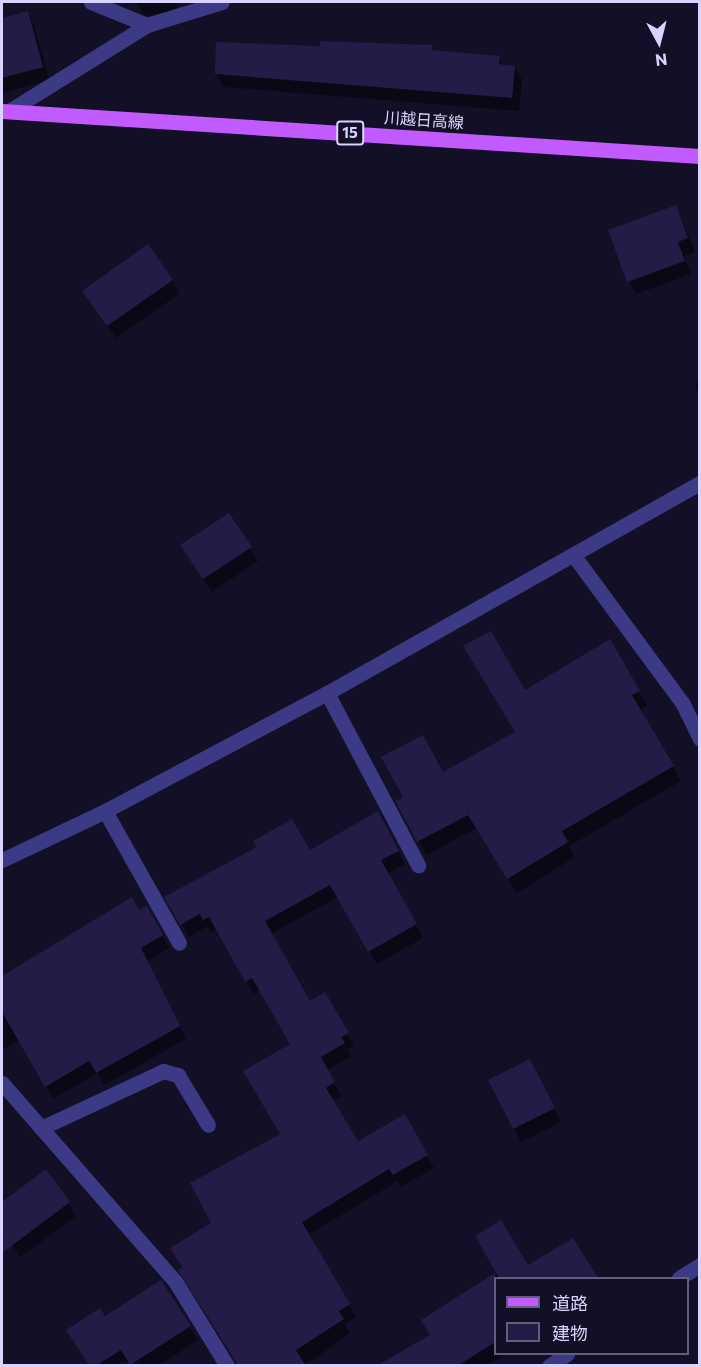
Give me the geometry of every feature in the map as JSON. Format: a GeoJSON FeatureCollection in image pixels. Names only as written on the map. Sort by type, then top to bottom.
{"type":"FeatureCollection","features":[{"type":"Feature","properties":{"kind":"main road","name":"川越日高線"},"geometry":{"type":"LineString","coordinates":[[5,111],[699,156]]}},
{"type":"Feature","properties":{"kind":"street"},"geometry":{"type":"LineString","coordinates":[[91,2],[147,25]]}},
{"type":"Feature","properties":{"kind":"street"},"geometry":{"type":"LineString","coordinates":[[5,111],[147,25],[222,2]]}},
{"type":"Feature","properties":{"kind":"street"},"geometry":{"type":"LineString","coordinates":[[2,860],[105,810],[327,693],[574,556],[699,483]]}},
{"type":"Feature","properties":{"kind":"street"},"geometry":{"type":"LineString","coordinates":[[574,556],[683,704],[699,739]]}},
{"type":"Feature","properties":{"kind":"street"},"geometry":{"type":"LineString","coordinates":[[327,693],[418,865]]}},
{"type":"Feature","properties":{"kind":"street"},"geometry":{"type":"LineString","coordinates":[[105,810],[179,943]]}},
{"type":"Feature","properties":{"kind":"street"},"geometry":{"type":"LineString","coordinates":[[41,1128],[163,1071],[178,1075],[208,1125]]}},
{"type":"Feature","properties":{"kind":"street"},"geometry":{"type":"LineString","coordinates":[[2,1083],[176,1281],[227,1365]]}},
{"type":"Feature","properties":{"kind":"street"},"geometry":{"type":"LineString","coordinates":[[681,1277],[699,1265]]}},
{"type":"Feature","properties":{"kind":"street"},"geometry":{"type":"LineString","coordinates":[[549,1365],[564,1355]]}},
{"type":"Feature","properties":{"kind":"building"},"geometry":{"type":"Polygon","coordinates":[[[28,11],[43,67],[2,78],[2,18],[28,11]]]}},
{"type":"Feature","properties":{"kind":"building"},"geometry":{"type":"Polygon","coordinates":[[[320,41],[433,45],[432,50],[500,56],[499,64],[515,66],[512,98],[215,74],[216,42],[320,46],[320,41]]]}},
{"type":"Feature","properties":{"kind":"building"},"geometry":{"type":"Polygon","coordinates":[[[676,205],[688,238],[678,242],[685,261],[627,282],[608,230],[676,205]]]}},
{"type":"Feature","properties":{"kind":"building"},"geometry":{"type":"Polygon","coordinates":[[[148,244],[173,280],[107,326],[82,291],[148,244]]]}},
{"type":"Feature","properties":{"kind":"building"},"geometry":{"type":"Polygon","coordinates":[[[229,513],[252,547],[203,579],[180,545],[229,513]]]}},
{"type":"Feature","properties":{"kind":"building"},"geometry":{"type":"Polygon","coordinates":[[[491,631],[525,690],[610,639],[640,691],[632,695],[674,766],[562,831],[568,842],[507,879],[468,815],[417,842],[395,801],[403,797],[381,757],[423,735],[443,772],[515,732],[463,646],[491,631]]]}},
{"type":"Feature","properties":{"kind":"building"},"geometry":{"type":"Polygon","coordinates":[[[378,811],[399,851],[381,860],[417,924],[368,952],[330,885],[265,921],[310,1001],[325,992],[349,1033],[341,1037],[345,1043],[321,1057],[335,1082],[326,1088],[358,1141],[405,1114],[428,1155],[393,1175],[389,1169],[302,1222],[350,1304],[339,1311],[344,1319],[296,1350],[305,1365],[238,1365],[178,1270],[182,1267],[170,1248],[211,1223],[190,1183],[280,1134],[243,1071],[290,1044],[252,978],[245,982],[209,917],[203,920],[200,914],[180,925],[164,897],[257,847],[253,841],[292,819],[310,850],[378,811]]]}},
{"type":"Feature","properties":{"kind":"building"},"geometry":{"type":"Polygon","coordinates":[[[132,897],[139,910],[147,906],[163,935],[141,948],[180,1026],[96,1073],[89,1061],[45,1087],[2,1012],[2,976],[132,897]]]}},
{"type":"Feature","properties":{"kind":"building"},"geometry":{"type":"Polygon","coordinates":[[[530,1059],[555,1108],[513,1129],[488,1080],[530,1059]]]}},
{"type":"Feature","properties":{"kind":"building"},"geometry":{"type":"Polygon","coordinates":[[[46,1169],[70,1202],[2,1253],[2,1202],[46,1169]]]}},
{"type":"Feature","properties":{"kind":"building"},"geometry":{"type":"Polygon","coordinates":[[[501,1220],[528,1265],[573,1238],[597,1277],[498,1277],[475,1236],[501,1220]]]}},
{"type":"Feature","properties":{"kind":"building"},"geometry":{"type":"Polygon","coordinates":[[[495,1273],[494,1343],[459,1365],[378,1365],[430,1335],[421,1320],[495,1273]]]}},
{"type":"Feature","properties":{"kind":"building"},"geometry":{"type":"Polygon","coordinates":[[[161,1280],[191,1326],[130,1365],[121,1350],[97,1365],[89,1365],[66,1330],[100,1308],[105,1316],[161,1280]]]}}]}
